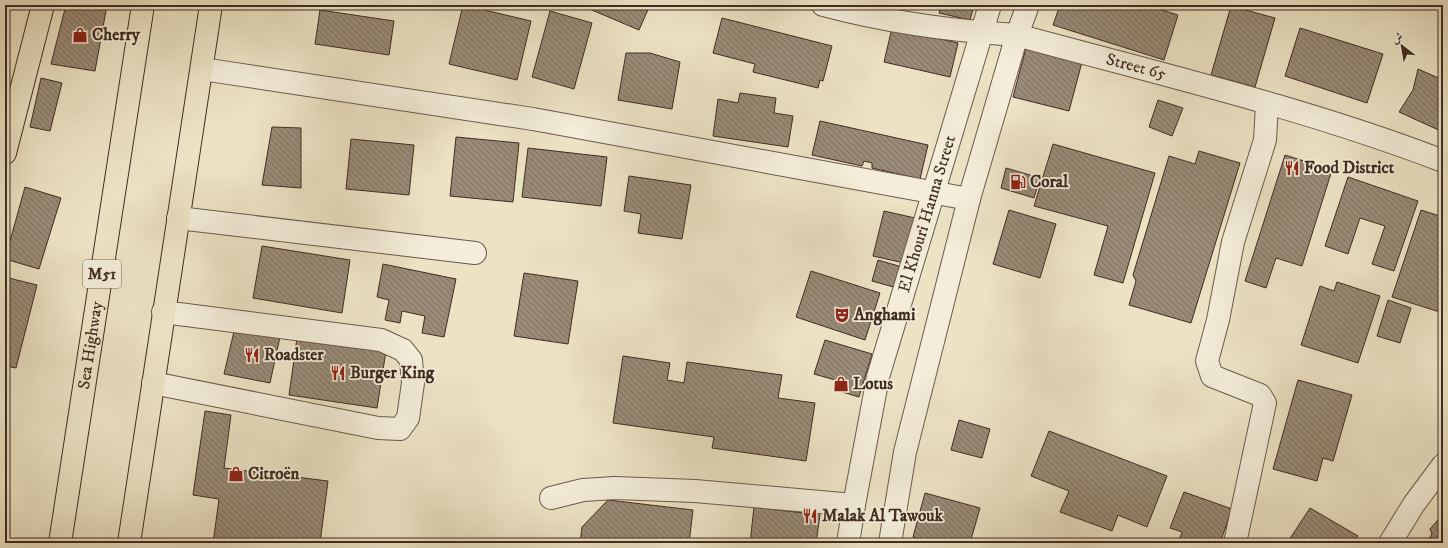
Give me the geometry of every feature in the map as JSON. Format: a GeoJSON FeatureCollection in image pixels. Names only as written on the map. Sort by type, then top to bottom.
{"type":"FeatureCollection","features":[{"type":"Feature","properties":{"kind":"highway"},"geometry":{"type":"LineString","coordinates":[[5,153],[43,5]]}},
{"type":"Feature","properties":{"kind":"highway","name":"Sea Highway"},"geometry":{"type":"LineString","coordinates":[[60,543],[143,5]]}},
{"type":"Feature","properties":{"kind":"highway"},"geometry":{"type":"LineString","coordinates":[[129,543],[211,5]]}},
{"type":"Feature","properties":{"kind":"street","name":"Street 65"},"geometry":{"type":"LineString","coordinates":[[823,5],[862,16],[981,33],[1017,35],[1266,104],[1395,143],[1443,161]]}},
{"type":"Feature","properties":{"kind":"street","name":"El Khouri Hanna Street"},"geometry":{"type":"LineString","coordinates":[[848,543],[878,377],[990,5]]}},
{"type":"Feature","properties":{"kind":"street","name":"El Khouri Hanna Street"},"geometry":{"type":"LineString","coordinates":[[890,543],[906,452],[969,199],[1017,35],[1028,5]]}},
{"type":"Feature","properties":{"kind":"street"},"geometry":{"type":"LineString","coordinates":[[202,69],[533,119],[933,191],[969,199]]}},
{"type":"Feature","properties":{"kind":"street"},"geometry":{"type":"LineString","coordinates":[[1235,543],[1265,403],[1260,395],[1212,376],[1207,361],[1218,320],[1233,242],[1266,140],[1266,104]]}},
{"type":"Feature","properties":{"kind":"street"},"geometry":{"type":"LineString","coordinates":[[178,218],[475,253]]}},
{"type":"Feature","properties":{"kind":"street"},"geometry":{"type":"LineString","coordinates":[[153,383],[378,428],[400,429],[408,418],[413,383],[411,360],[403,350],[381,340],[163,312]]}},
{"type":"Feature","properties":{"kind":"street"},"geometry":{"type":"LineString","coordinates":[[1390,543],[1414,504],[1443,465]]}},
{"type":"Feature","properties":{"kind":"street"},"geometry":{"type":"LineString","coordinates":[[551,498],[583,490],[615,488],[695,491],[854,505]]}},
{"type":"Feature","properties":{"kind":"building","name":"Cherry"},"geometry":{"type":"Polygon","coordinates":[[[66,5],[107,5],[95,71],[51,64],[66,5]]]}},
{"type":"Feature","properties":{"kind":"building"},"geometry":{"type":"Polygon","coordinates":[[[463,5],[531,21],[517,80],[449,64],[463,5]]]}},
{"type":"Feature","properties":{"kind":"building"},"geometry":{"type":"Polygon","coordinates":[[[580,5],[650,5],[639,30],[580,5]]]}},
{"type":"Feature","properties":{"kind":"building"},"geometry":{"type":"Polygon","coordinates":[[[941,5],[974,5],[970,20],[939,13],[941,5]]]}},
{"type":"Feature","properties":{"kind":"building"},"geometry":{"type":"Polygon","coordinates":[[[1060,5],[1146,5],[1178,15],[1164,60],[1053,25],[1060,5]]]}},
{"type":"Feature","properties":{"kind":"building"},"geometry":{"type":"Polygon","coordinates":[[[1231,6],[1275,18],[1255,87],[1211,75],[1231,6]]]}},
{"type":"Feature","properties":{"kind":"building"},"geometry":{"type":"Polygon","coordinates":[[[320,10],[394,21],[389,55],[315,44],[320,10]]]}},
{"type":"Feature","properties":{"kind":"building"},"geometry":{"type":"Polygon","coordinates":[[[550,11],[592,23],[574,89],[532,77],[550,11]]]}},
{"type":"Feature","properties":{"kind":"building"},"geometry":{"type":"Polygon","coordinates":[[[722,18],[832,46],[823,81],[820,80],[818,88],[753,72],[755,64],[713,53],[722,18]]]}},
{"type":"Feature","properties":{"kind":"building"},"geometry":{"type":"Polygon","coordinates":[[[892,28],[958,43],[950,77],[884,62],[892,28]]]}},
{"type":"Feature","properties":{"kind":"building"},"geometry":{"type":"Polygon","coordinates":[[[1300,28],[1383,54],[1367,103],[1285,76],[1300,28]]]}},
{"type":"Feature","properties":{"kind":"building"},"geometry":{"type":"Polygon","coordinates":[[[1026,48],[1082,62],[1069,111],[1013,97],[1026,48]]]}},
{"type":"Feature","properties":{"kind":"building"},"geometry":{"type":"Polygon","coordinates":[[[626,53],[650,53],[680,62],[672,109],[618,100],[626,53]]]}},
{"type":"Feature","properties":{"kind":"building"},"geometry":{"type":"Polygon","coordinates":[[[1418,69],[1443,80],[1443,132],[1399,112],[1413,90],[1418,69]]]}},
{"type":"Feature","properties":{"kind":"building"},"geometry":{"type":"Polygon","coordinates":[[[41,78],[62,83],[50,131],[30,127],[41,78]]]}},
{"type":"Feature","properties":{"kind":"building"},"geometry":{"type":"Polygon","coordinates":[[[740,93],[776,98],[774,113],[793,116],[788,147],[713,136],[718,99],[738,103],[740,93]]]}},
{"type":"Feature","properties":{"kind":"building"},"geometry":{"type":"Polygon","coordinates":[[[1158,100],[1183,108],[1172,136],[1149,127],[1158,100]]]}},
{"type":"Feature","properties":{"kind":"building"},"geometry":{"type":"Polygon","coordinates":[[[820,121],[928,145],[920,179],[872,168],[872,163],[864,161],[862,166],[812,155],[820,121]]]}},
{"type":"Feature","properties":{"kind":"building"},"geometry":{"type":"Polygon","coordinates":[[[272,127],[301,128],[301,188],[262,185],[272,127]]]}},
{"type":"Feature","properties":{"kind":"building"},"geometry":{"type":"Polygon","coordinates":[[[456,137],[519,143],[513,202],[450,196],[456,137]]]}},
{"type":"Feature","properties":{"kind":"building"},"geometry":{"type":"Polygon","coordinates":[[[351,139],[414,145],[409,195],[346,189],[351,139]]]}},
{"type":"Feature","properties":{"kind":"building"},"geometry":{"type":"Polygon","coordinates":[[[1053,144],[1155,173],[1123,283],[1094,275],[1108,226],[1034,206],[1053,144]]]}},
{"type":"Feature","properties":{"kind":"building"},"geometry":{"type":"Polygon","coordinates":[[[528,148],[607,157],[601,206],[522,197],[528,148]]]}},
{"type":"Feature","properties":{"kind":"building"},"geometry":{"type":"Polygon","coordinates":[[[1199,151],[1240,163],[1191,323],[1129,305],[1136,281],[1133,275],[1169,156],[1195,164],[1199,151]]]}},
{"type":"Feature","properties":{"kind":"building"},"geometry":{"type":"Polygon","coordinates":[[[1285,155],[1332,170],[1302,266],[1276,258],[1266,288],[1245,281],[1285,155]]]}},
{"type":"Feature","properties":{"kind":"building"},"geometry":{"type":"Polygon","coordinates":[[[1006,168],[1040,178],[1034,198],[1001,188],[1006,168]]]}},
{"type":"Feature","properties":{"kind":"building"},"geometry":{"type":"Polygon","coordinates":[[[629,176],[691,185],[682,239],[638,233],[641,214],[624,211],[629,176]]]}},
{"type":"Feature","properties":{"kind":"building"},"geometry":{"type":"Polygon","coordinates":[[[1348,177],[1418,201],[1394,271],[1372,264],[1385,226],[1360,218],[1348,254],[1325,246],[1348,177]]]}},
{"type":"Feature","properties":{"kind":"building"},"geometry":{"type":"Polygon","coordinates":[[[25,187],[61,198],[39,269],[5,259],[25,187]]]}},
{"type":"Feature","properties":{"kind":"building"},"geometry":{"type":"Polygon","coordinates":[[[1009,210],[1056,224],[1040,278],[993,264],[1009,210]]]}},
{"type":"Feature","properties":{"kind":"building"},"geometry":{"type":"Polygon","coordinates":[[[1421,210],[1443,217],[1443,313],[1392,297],[1421,210]]]}},
{"type":"Feature","properties":{"kind":"building"},"geometry":{"type":"Polygon","coordinates":[[[884,211],[915,218],[904,263],[873,256],[884,211]]]}},
{"type":"Feature","properties":{"kind":"building"},"geometry":{"type":"Polygon","coordinates":[[[262,246],[350,260],[342,313],[253,298],[262,246]]]}},
{"type":"Feature","properties":{"kind":"building"},"geometry":{"type":"Polygon","coordinates":[[[878,260],[902,267],[897,288],[872,281],[878,260]]]}},
{"type":"Feature","properties":{"kind":"building"},"geometry":{"type":"Polygon","coordinates":[[[383,264],[456,279],[444,337],[422,333],[425,316],[402,311],[400,323],[385,320],[389,300],[377,297],[383,264]]]}},
{"type":"Feature","properties":{"kind":"building"},"geometry":{"type":"Polygon","coordinates":[[[811,271],[880,293],[865,340],[796,317],[811,271]]]}},
{"type":"Feature","properties":{"kind":"building"},"geometry":{"type":"Polygon","coordinates":[[[524,273],[578,281],[568,344],[514,336],[524,273]]]}},
{"type":"Feature","properties":{"kind":"building"},"geometry":{"type":"Polygon","coordinates":[[[5,277],[37,285],[16,368],[5,366],[5,277]]]}},
{"type":"Feature","properties":{"kind":"building"},"geometry":{"type":"Polygon","coordinates":[[[1337,282],[1380,296],[1358,363],[1301,345],[1320,286],[1334,291],[1337,282]]]}},
{"type":"Feature","properties":{"kind":"building"},"geometry":{"type":"Polygon","coordinates":[[[1388,300],[1411,308],[1400,343],[1377,336],[1388,300]]]}},
{"type":"Feature","properties":{"kind":"building","name":"Roadster"},"geometry":{"type":"Polygon","coordinates":[[[235,327],[280,337],[270,383],[224,374],[235,327]]]}},
{"type":"Feature","properties":{"kind":"building","name":"Burger King"},"geometry":{"type":"Polygon","coordinates":[[[297,338],[386,351],[377,408],[289,395],[297,338]]]}},
{"type":"Feature","properties":{"kind":"building"},"geometry":{"type":"Polygon","coordinates":[[[825,340],[872,354],[859,397],[839,391],[842,382],[814,374],[825,340]]]}},
{"type":"Feature","properties":{"kind":"building"},"geometry":{"type":"Polygon","coordinates":[[[623,356],[670,363],[667,380],[684,383],[687,362],[782,375],[778,398],[815,403],[806,461],[712,448],[714,437],[613,423],[623,356]]]}},
{"type":"Feature","properties":{"kind":"building"},"geometry":{"type":"Polygon","coordinates":[[[1298,380],[1352,395],[1333,461],[1323,458],[1317,481],[1273,469],[1298,380]]]}},
{"type":"Feature","properties":{"kind":"building"},"geometry":{"type":"Polygon","coordinates":[[[5,382],[9,382],[5,408],[5,382]]]}},
{"type":"Feature","properties":{"kind":"building","name":"Citroën"},"geometry":{"type":"Polygon","coordinates":[[[205,411],[231,415],[224,468],[328,481],[320,543],[213,543],[219,499],[193,495],[205,411]]]}},
{"type":"Feature","properties":{"kind":"building"},"geometry":{"type":"Polygon","coordinates":[[[959,420],[990,429],[982,458],[951,450],[959,420]]]}},
{"type":"Feature","properties":{"kind":"building"},"geometry":{"type":"Polygon","coordinates":[[[1049,431],[1167,476],[1147,527],[1118,515],[1112,531],[1060,512],[1069,491],[1031,476],[1049,431]]]}},
{"type":"Feature","properties":{"kind":"building"},"geometry":{"type":"Polygon","coordinates":[[[1184,492],[1232,509],[1220,543],[1178,543],[1182,532],[1170,528],[1184,492]]]}},
{"type":"Feature","properties":{"kind":"building"},"geometry":{"type":"Polygon","coordinates":[[[925,493],[980,508],[970,543],[934,543],[913,537],[925,493]]]}},
{"type":"Feature","properties":{"kind":"building"},"geometry":{"type":"Polygon","coordinates":[[[608,500],[693,510],[689,543],[580,543],[582,527],[608,500]]]}},
{"type":"Feature","properties":{"kind":"building"},"geometry":{"type":"Polygon","coordinates":[[[754,507],[820,515],[816,543],[750,543],[754,507]]]}},
{"type":"Feature","properties":{"kind":"building"},"geometry":{"type":"Polygon","coordinates":[[[1310,508],[1358,536],[1353,543],[1287,543],[1310,508]]]}},
{"type":"Feature","properties":{"kind":"building"},"geometry":{"type":"Polygon","coordinates":[[[1443,514],[1443,543],[1426,543],[1432,534],[1430,529],[1443,514]]]}},
{"type":"Feature","properties":{"kind":"place","name":"Cherry"},"geometry":{"type":"Point","coordinates":[80,35]}},
{"type":"Feature","properties":{"kind":"place","name":"Food District"},"geometry":{"type":"Point","coordinates":[1292,168]}},
{"type":"Feature","properties":{"kind":"place","name":"Coral"},"geometry":{"type":"Point","coordinates":[1018,182]}},
{"type":"Feature","properties":{"kind":"place","name":"Anghami"},"geometry":{"type":"Point","coordinates":[842,315]}},
{"type":"Feature","properties":{"kind":"place","name":"Roadster"},"geometry":{"type":"Point","coordinates":[252,355]}},
{"type":"Feature","properties":{"kind":"place","name":"Burger King"},"geometry":{"type":"Point","coordinates":[338,373]}},
{"type":"Feature","properties":{"kind":"place","name":"Lotus"},"geometry":{"type":"Point","coordinates":[841,384]}},
{"type":"Feature","properties":{"kind":"place","name":"Citroën"},"geometry":{"type":"Point","coordinates":[236,474]}},
{"type":"Feature","properties":{"kind":"place","name":"Malak Al Tawouk"},"geometry":{"type":"Point","coordinates":[810,516]}}]}
